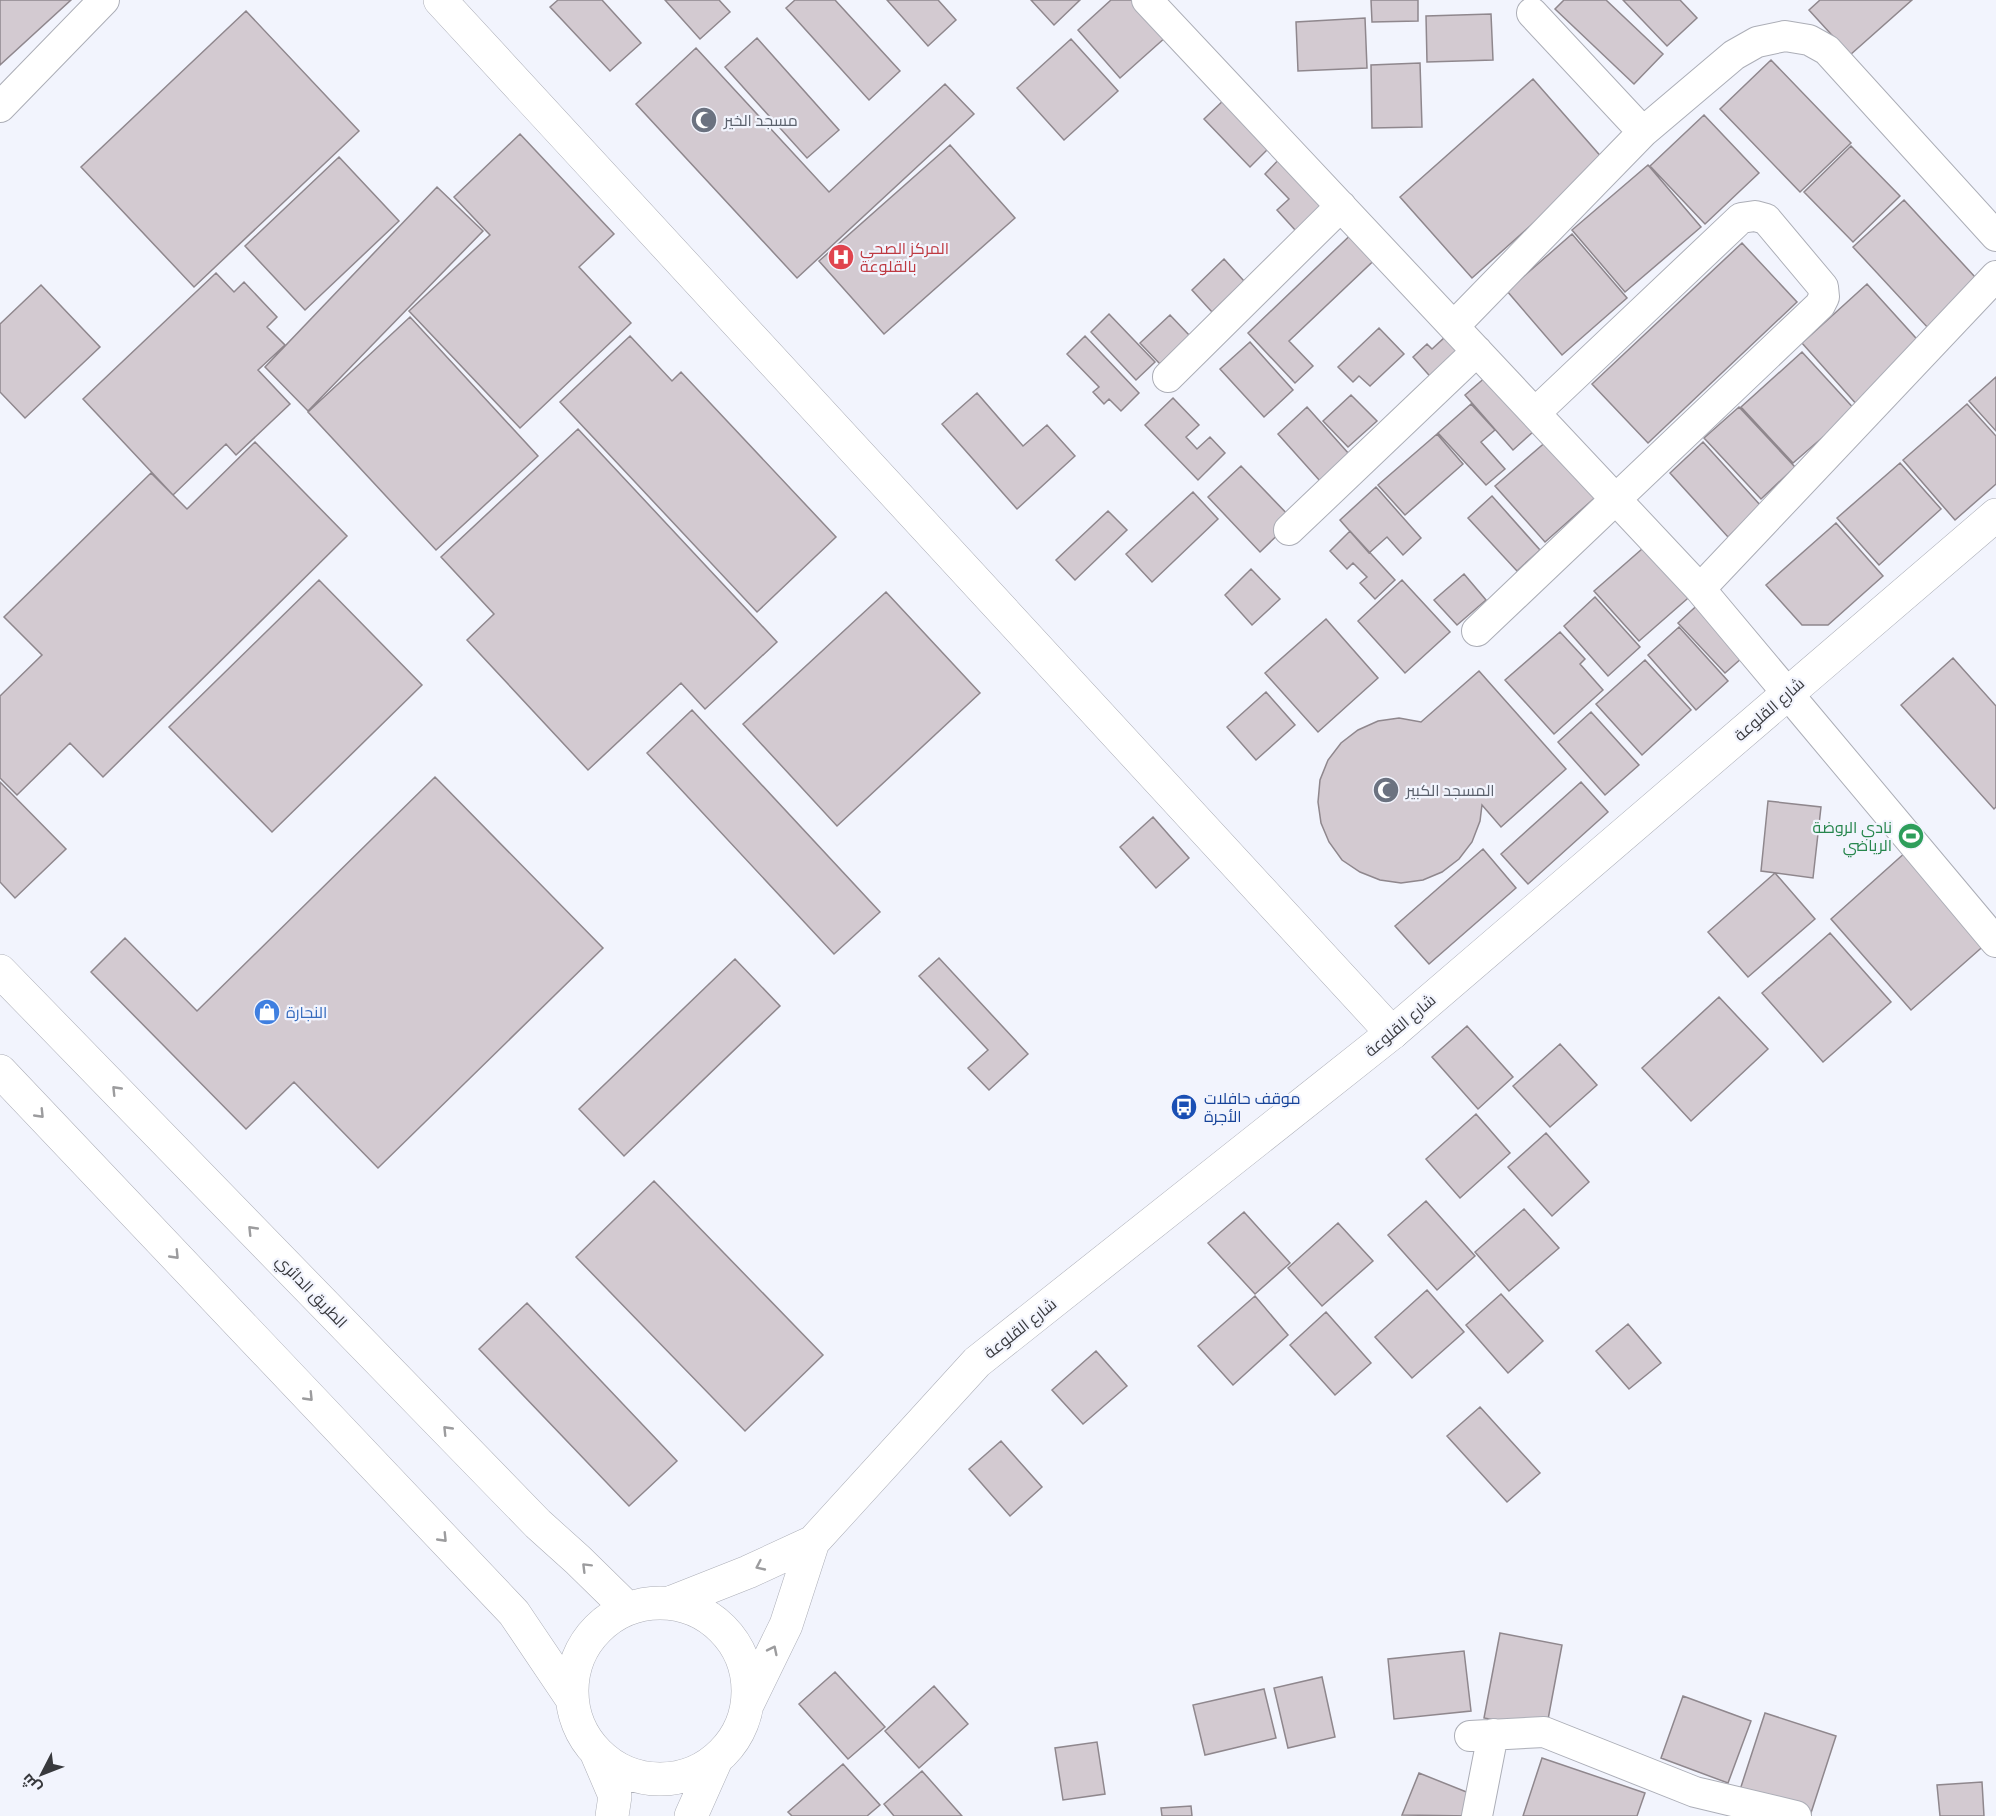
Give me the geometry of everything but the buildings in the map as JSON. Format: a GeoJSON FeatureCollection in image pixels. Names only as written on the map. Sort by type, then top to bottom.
{"type":"FeatureCollection","features":[{"type":"Feature","properties":{"kind":"main road"},"geometry":{"type":"LineString","coordinates":[[440,0],[1392,1033]]}},
{"type":"Feature","properties":{"kind":"main road","name":"شارع القلوعة"},"geometry":{"type":"LineString","coordinates":[[813,1542],[977,1362],[1392,1033],[1996,515]]}},
{"type":"Feature","properties":{"kind":"main road","name":"الطريق الدائري"},"geometry":{"type":"LineString","coordinates":[[0,971],[538,1524],[627,1608]]}},
{"type":"Feature","properties":{"kind":"main road"},"geometry":{"type":"LineString","coordinates":[[0,1071],[514,1613],[570,1696]]}},
{"type":"Feature","properties":{"kind":"main road"},"geometry":{"type":"LineString","coordinates":[[612,1816],[615,1796],[597,1754],[584,1737],[575,1718],[570,1696],[573,1669],[584,1643],[602,1622],[627,1608],[649,1603],[672,1602],[748,1572],[813,1542]]}},
{"type":"Feature","properties":{"kind":"main road"},"geometry":{"type":"LineString","coordinates":[[691,1816],[715,1762],[730,1745],[742,1725],[748,1703],[786,1625],[813,1542]]}},
{"type":"Feature","properties":{"kind":"main road"},"geometry":{"type":"LineString","coordinates":[[672,1602],[698,1611],[722,1627],[738,1649],[747,1676],[748,1703]]}},
{"type":"Feature","properties":{"kind":"main road"},"geometry":{"type":"LineString","coordinates":[[597,1754],[618,1769],[642,1778],[667,1780],[693,1774],[715,1762]]}},
{"type":"Feature","properties":{"kind":"street"},"geometry":{"type":"LineString","coordinates":[[0,107],[105,0]]}},
{"type":"Feature","properties":{"kind":"street"},"geometry":{"type":"LineString","coordinates":[[1147,0],[1700,589],[1996,942]]}},
{"type":"Feature","properties":{"kind":"street"},"geometry":{"type":"LineString","coordinates":[[1532,13],[1643,132]]}},
{"type":"Feature","properties":{"kind":"street"},"geometry":{"type":"LineString","coordinates":[[1454,326],[1643,132],[1734,55],[1757,42],[1785,36],[1809,40],[1827,50],[1996,236]]}},
{"type":"Feature","properties":{"kind":"street"},"geometry":{"type":"LineString","coordinates":[[1168,377],[1341,206]]}},
{"type":"Feature","properties":{"kind":"street"},"geometry":{"type":"LineString","coordinates":[[1477,631],[1820,305],[1824,297],[1822,287],[1766,219],[1755,216],[1742,218],[1535,413]]}},
{"type":"Feature","properties":{"kind":"street"},"geometry":{"type":"LineString","coordinates":[[1700,589],[1996,276]]}},
{"type":"Feature","properties":{"kind":"street"},"geometry":{"type":"LineString","coordinates":[[1289,530],[1477,351]]}},
{"type":"Feature","properties":{"kind":"street"},"geometry":{"type":"LineString","coordinates":[[1477,1816],[1482,1735],[1544,1732],[1695,1792],[1796,1816]]}},
{"type":"Feature","properties":{"kind":"place","name":"مسجد الخير"},"geometry":{"type":"Point","coordinates":[704,120]}},
{"type":"Feature","properties":{"kind":"place","name":"المركز الصحي بالقلوعة"},"geometry":{"type":"Point","coordinates":[841,257]}},
{"type":"Feature","properties":{"kind":"place","name":"المسجد الكبير"},"geometry":{"type":"Point","coordinates":[1386,790]}},
{"type":"Feature","properties":{"kind":"place","name":"نادي الروضة الرياضي"},"geometry":{"type":"Point","coordinates":[1911,836]}},
{"type":"Feature","properties":{"kind":"place","name":"النجارة"},"geometry":{"type":"Point","coordinates":[267,1012]}},
{"type":"Feature","properties":{"kind":"place","name":"موقف حافلات الأجرة"},"geometry":{"type":"Point","coordinates":[1184,1107]}}]}
